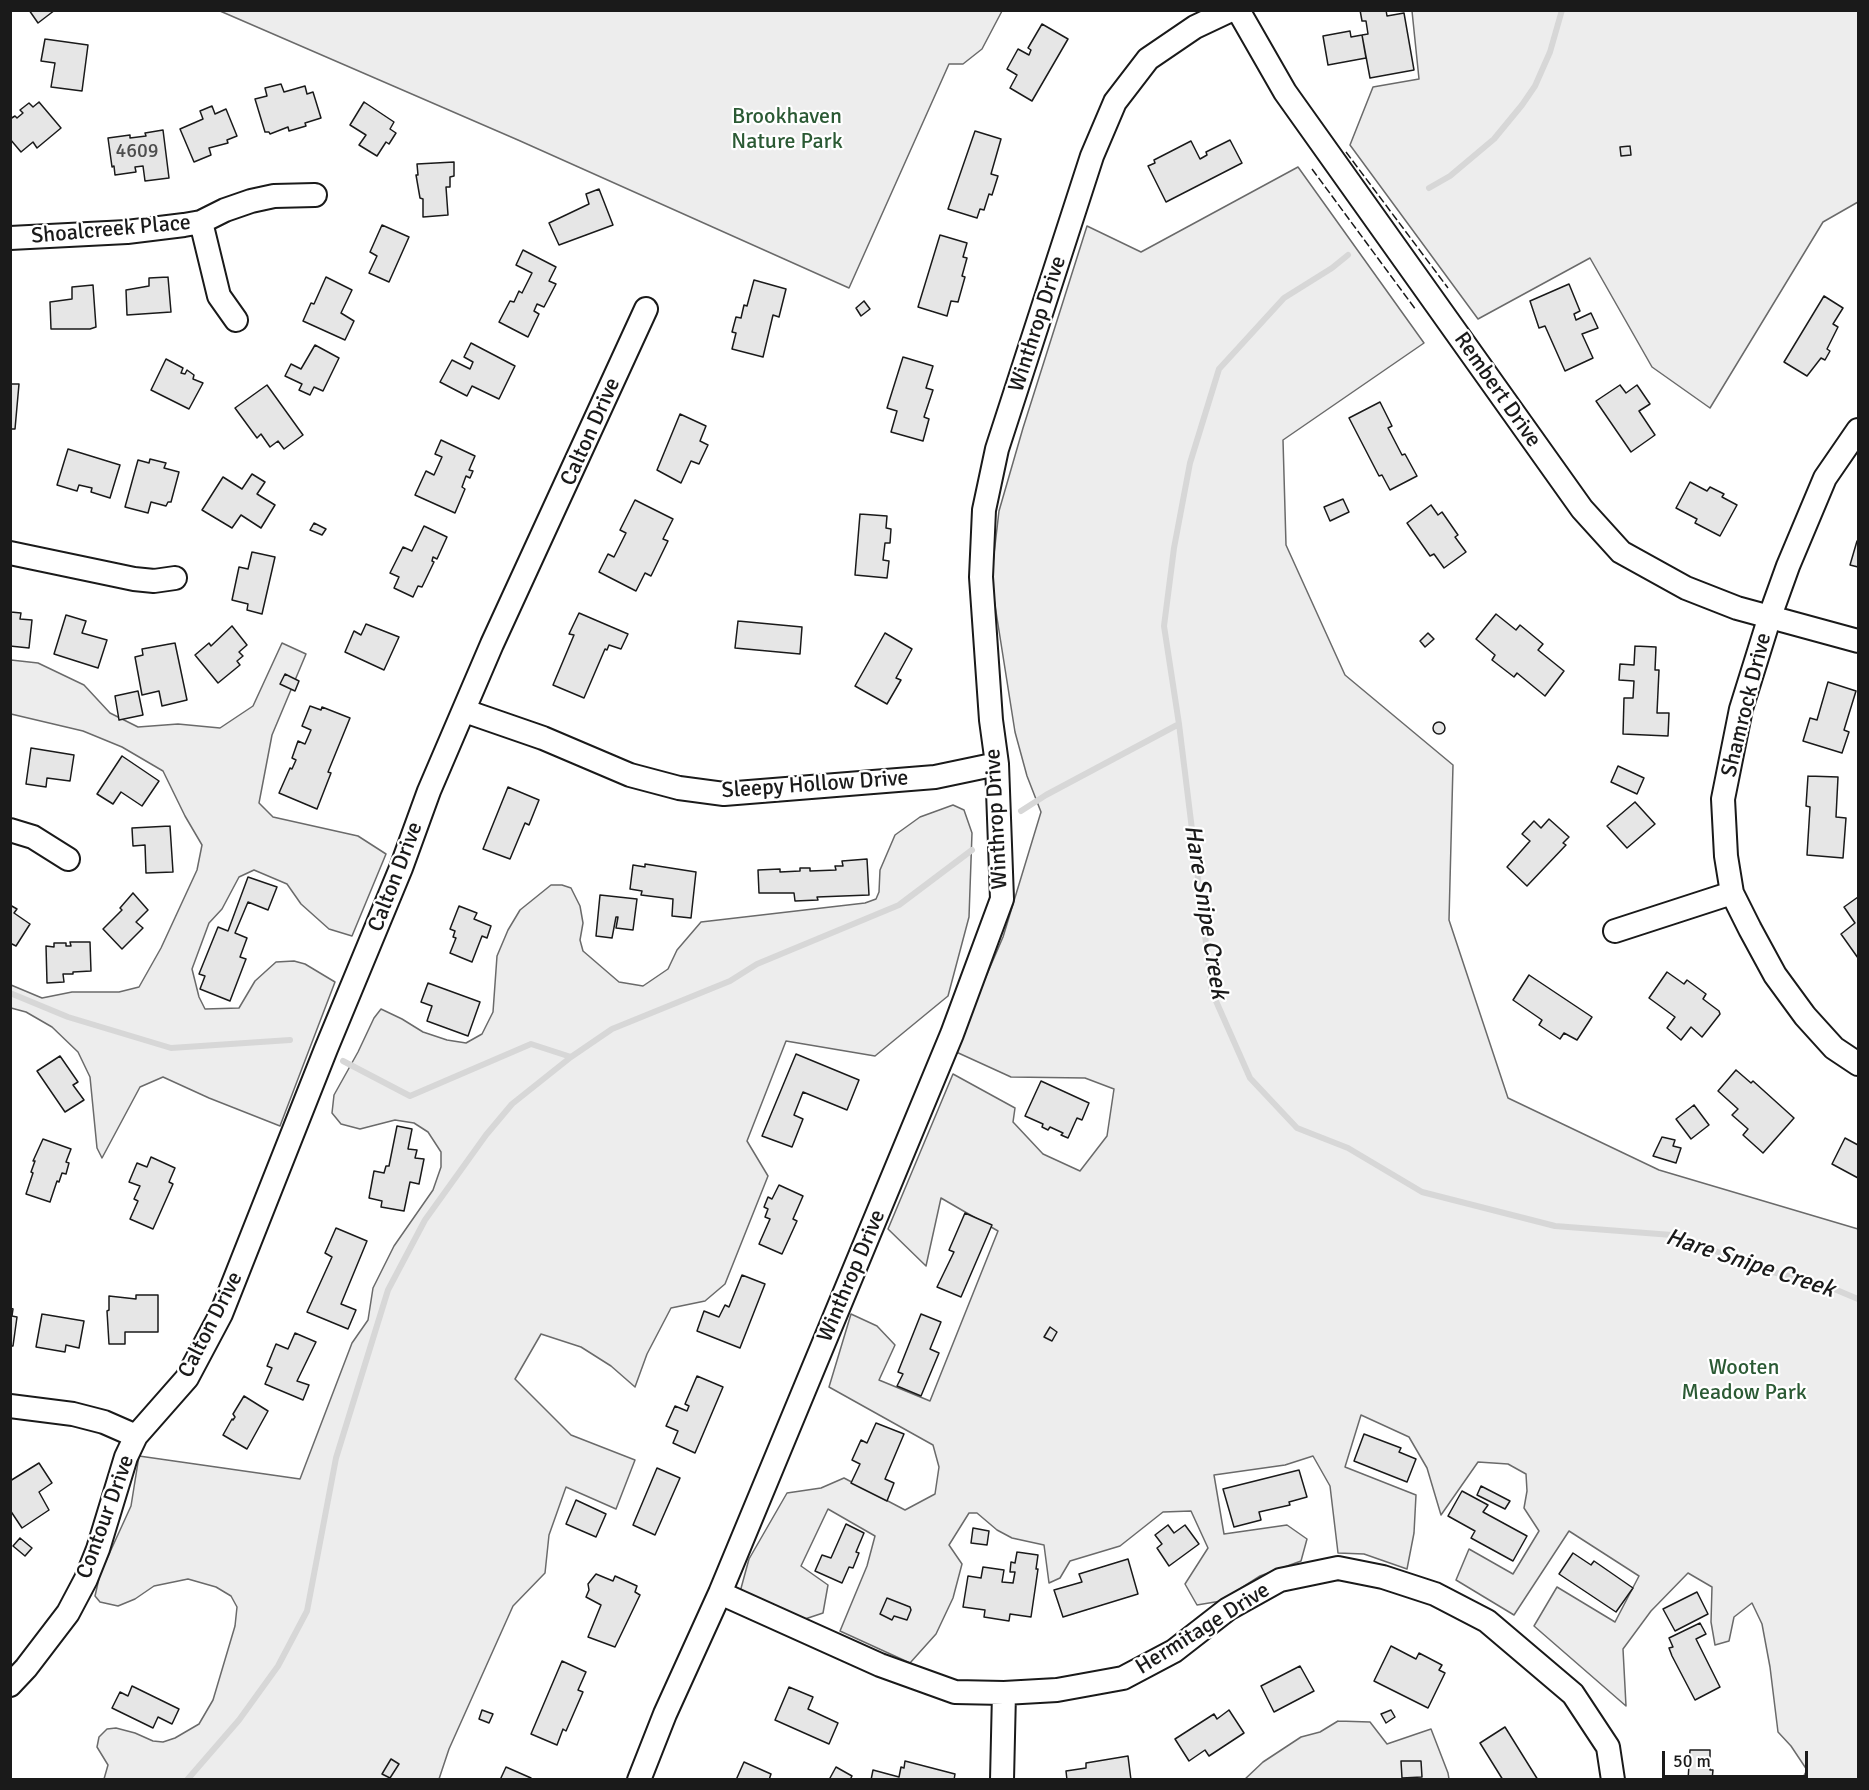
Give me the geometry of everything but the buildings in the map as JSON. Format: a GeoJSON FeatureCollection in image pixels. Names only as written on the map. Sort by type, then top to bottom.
{"type":"FeatureCollection","features":[{"type":"Feature","properties":{"kind":"street","name":"Winthrop Drive"},"geometry":{"type":"LineString","coordinates":[[639,1779],[665,1714],[720,1593],[948,1045],[1002,899],[998,764],[991,720],[981,577],[984,510],[997,449],[1092,156],[1115,102],[1148,59],[1195,27],[1231,10]]}},
{"type":"Feature","properties":{"kind":"street","name":"Rembert Drive"},"geometry":{"type":"LineString","coordinates":[[1238,10],[1285,93],[1582,510],[1621,552],[1686,588],[1737,608],[1858,641]]}},
{"type":"Feature","properties":{"kind":"street","name":"Shoalcreek Place"},"geometry":{"type":"LineString","coordinates":[[10,238],[127,232],[201,222],[225,210],[274,196],[315,195]]}},
{"type":"Feature","properties":{"kind":"street"},"geometry":{"type":"LineString","coordinates":[[201,222],[219,296],[236,320]]}},
{"type":"Feature","properties":{"kind":"street","name":"Calton Drive"},"geometry":{"type":"LineString","coordinates":[[136,1436],[187,1378],[220,1314],[401,868],[429,791],[492,644],[646,309]]}},
{"type":"Feature","properties":{"kind":"street","name":"Shamrock Drive"},"geometry":{"type":"LineString","coordinates":[[1858,430],[1825,478],[1793,553],[1770,616],[1741,709],[1724,799],[1726,856],[1732,893],[1776,975],[1805,1016],[1834,1048],[1858,1064]]}},
{"type":"Feature","properties":{"kind":"street"},"geometry":{"type":"LineString","coordinates":[[10,554],[134,579],[154,581],[175,578]]}},
{"type":"Feature","properties":{"kind":"street","name":"Sleepy Hollow Drive"},"geometry":{"type":"LineString","coordinates":[[465,711],[543,738],[630,775],[679,788],[724,794],[935,777],[998,764]]}},
{"type":"Feature","properties":{"kind":"street"},"geometry":{"type":"LineString","coordinates":[[10,830],[33,837],[68,859]]}},
{"type":"Feature","properties":{"kind":"street"},"geometry":{"type":"LineString","coordinates":[[1615,931],[1732,893]]}},
{"type":"Feature","properties":{"kind":"street"},"geometry":{"type":"LineString","coordinates":[[10,1406],[74,1414],[104,1422],[136,1436]]}},
{"type":"Feature","properties":{"kind":"street","name":"Contour Drive"},"geometry":{"type":"LineString","coordinates":[[10,1685],[68,1613],[87,1579],[126,1457],[136,1436]]}},
{"type":"Feature","properties":{"kind":"street","name":"Hermitage Drive"},"geometry":{"type":"LineString","coordinates":[[720,1593],[880,1665],[955,1692],[1004,1693],[1057,1690],[1123,1678],[1174,1651],[1228,1609],[1280,1580],[1338,1568],[1383,1577],[1435,1594],[1487,1622],[1573,1694],[1608,1747],[1613,1779]]}},
{"type":"Feature","properties":{"kind":"street"},"geometry":{"type":"LineString","coordinates":[[1002,1779],[1004,1693]]}},
{"type":"Feature","properties":{"kind":"shaded area","name":"Brookhaven Nature Park"},"geometry":{"type":"Polygon","coordinates":[[[220,11],[1002,11],[982,49],[963,64],[949,64],[849,288],[518,140],[220,11]]]}},
{"type":"Feature","properties":{"kind":"shaded area"},"geometry":{"type":"Polygon","coordinates":[[[1412,11],[1858,11],[1858,202],[1823,222],[1710,408],[1652,367],[1590,258],[1478,319],[1350,145],[1373,87],[1419,79],[1412,11]]]}},
{"type":"Feature","properties":{"kind":"shaded area"},"geometry":{"type":"Polygon","coordinates":[[[1298,167],[1424,343],[1283,440],[1286,545],[1345,675],[1453,765],[1449,920],[1508,1098],[1659,1170],[1858,1229],[1858,1779],[1802,1779],[1807,1770],[1791,1746],[1778,1732],[1762,1624],[1752,1603],[1734,1617],[1729,1641],[1715,1645],[1711,1622],[1712,1587],[1688,1573],[1651,1611],[1623,1649],[1626,1706],[1534,1626],[1557,1587],[1615,1622],[1639,1576],[1569,1531],[1514,1615],[1456,1580],[1469,1549],[1513,1574],[1539,1531],[1524,1508],[1527,1491],[1526,1474],[1508,1464],[1478,1462],[1441,1515],[1427,1468],[1409,1437],[1361,1415],[1345,1467],[1416,1495],[1414,1533],[1407,1569],[1364,1554],[1338,1553],[1330,1486],[1313,1456],[1285,1465],[1214,1475],[1224,1534],[1287,1525],[1307,1539],[1301,1561],[1260,1576],[1221,1601],[1197,1605],[1185,1584],[1208,1548],[1191,1511],[1163,1512],[1120,1546],[1070,1561],[1060,1578],[1049,1583],[1044,1545],[1012,1538],[997,1530],[977,1513],[969,1513],[949,1545],[962,1564],[953,1598],[936,1634],[910,1663],[840,1631],[867,1566],[875,1536],[828,1509],[801,1566],[828,1585],[823,1613],[805,1619],[740,1592],[749,1559],[787,1493],[821,1488],[844,1478],[905,1510],[935,1494],[939,1467],[933,1445],[829,1387],[851,1314],[877,1326],[895,1345],[879,1380],[930,1401],[998,1231],[941,1198],[926,1266],[888,1229],[953,1074],[1015,1108],[1013,1122],[1043,1154],[1080,1171],[1107,1136],[1114,1089],[1085,1078],[1011,1077],[954,1051],[1003,937],[1041,812],[1027,776],[1015,732],[991,580],[999,511],[1087,226],[1141,252],[1298,167]]]}},
{"type":"Feature","properties":{"kind":"shaded area"},"geometry":{"type":"Polygon","coordinates":[[[282,643],[306,654],[272,735],[259,803],[273,817],[358,836],[386,854],[352,936],[329,929],[301,904],[287,884],[254,870],[239,877],[222,909],[209,923],[192,969],[199,997],[205,1009],[239,1008],[255,981],[276,962],[294,961],[305,964],[335,982],[280,1126],[163,1077],[140,1087],[102,1158],[97,1148],[90,1077],[78,1052],[52,1027],[26,1012],[11,1008],[11,985],[42,998],[72,992],[119,992],[139,987],[161,948],[197,870],[202,845],[163,771],[122,747],[83,731],[11,714],[11,660],[38,663],[84,685],[110,713],[138,727],[178,724],[220,728],[253,706],[282,643]]]}},
{"type":"Feature","properties":{"kind":"shaded area"},"geometry":{"type":"Polygon","coordinates":[[[953,805],[964,810],[972,833],[969,917],[948,996],[875,1056],[786,1041],[747,1141],[768,1176],[725,1284],[705,1301],[671,1308],[647,1354],[635,1387],[611,1366],[581,1347],[541,1334],[515,1379],[571,1435],[635,1460],[616,1509],[566,1487],[549,1535],[545,1573],[513,1606],[449,1749],[439,1779],[104,1779],[108,1765],[97,1747],[99,1737],[107,1729],[116,1728],[153,1741],[163,1742],[199,1724],[213,1700],[235,1626],[237,1607],[231,1596],[216,1587],[188,1579],[154,1586],[135,1599],[118,1606],[100,1602],[95,1596],[100,1574],[131,1506],[139,1456],[300,1479],[352,1343],[368,1320],[373,1288],[394,1246],[433,1190],[441,1167],[441,1152],[428,1132],[414,1123],[395,1120],[360,1129],[341,1124],[332,1113],[334,1095],[374,1018],[381,1009],[423,1032],[447,1040],[466,1043],[482,1034],[493,1012],[497,956],[508,930],[520,910],[551,885],[571,888],[580,906],[583,923],[580,940],[583,951],[619,982],[643,986],[668,969],[677,950],[701,922],[865,903],[876,899],[879,892],[880,870],[895,835],[920,817],[953,805]]]}},
{"type":"Feature","properties":{"kind":"shaded area"},"geometry":{"type":"Polygon","coordinates":[[[1338,1721],[1370,1722],[1387,1744],[1431,1729],[1449,1779],[1244,1780],[1263,1762],[1301,1737],[1320,1732],[1338,1721]]]}},
{"type":"Feature","properties":{"kind":"waterway","name":"Hare Snipe Creek"},"geometry":{"type":"LineString","coordinates":[[1429,188],[1450,176],[1494,139],[1522,105],[1535,86],[1550,52],[1562,10]]}},
{"type":"Feature","properties":{"kind":"waterway","name":"Hare Snipe Creek"},"geometry":{"type":"LineString","coordinates":[[1348,255],[1332,268],[1284,298],[1219,369],[1190,463],[1174,548],[1164,626],[1179,724],[1212,992],[1250,1078],[1297,1128],[1348,1148],[1422,1192],[1555,1226],[1672,1235],[1769,1271],[1827,1286],[1858,1299]]}},
{"type":"Feature","properties":{"kind":"waterway"},"geometry":{"type":"LineString","coordinates":[[1021,811],[1046,795],[1179,724]]}},
{"type":"Feature","properties":{"kind":"waterway"},"geometry":{"type":"LineString","coordinates":[[187,1780],[239,1720],[278,1666],[307,1611],[336,1458],[388,1290],[425,1220],[486,1135],[512,1104],[571,1057],[612,1029],[730,981],[757,964],[899,905],[972,850]]}},
{"type":"Feature","properties":{"kind":"waterway"},"geometry":{"type":"LineString","coordinates":[[10,993],[68,1017],[171,1048],[290,1040]]}},
{"type":"Feature","properties":{"kind":"waterway"},"geometry":{"type":"LineString","coordinates":[[343,1061],[410,1096],[531,1044],[571,1057]]}},
{"type":"Feature","properties":{"kind":"fence"},"geometry":{"type":"LineString","coordinates":[[1346,152],[1448,288]]}},
{"type":"Feature","properties":{"kind":"fence"},"geometry":{"type":"LineString","coordinates":[[1312,169],[1416,310]]}},
{"type":"Feature","properties":{"kind":"park label","name":"Wooten Meadow Park"},"geometry":{"type":"Point","coordinates":[1744,1380]}}]}
